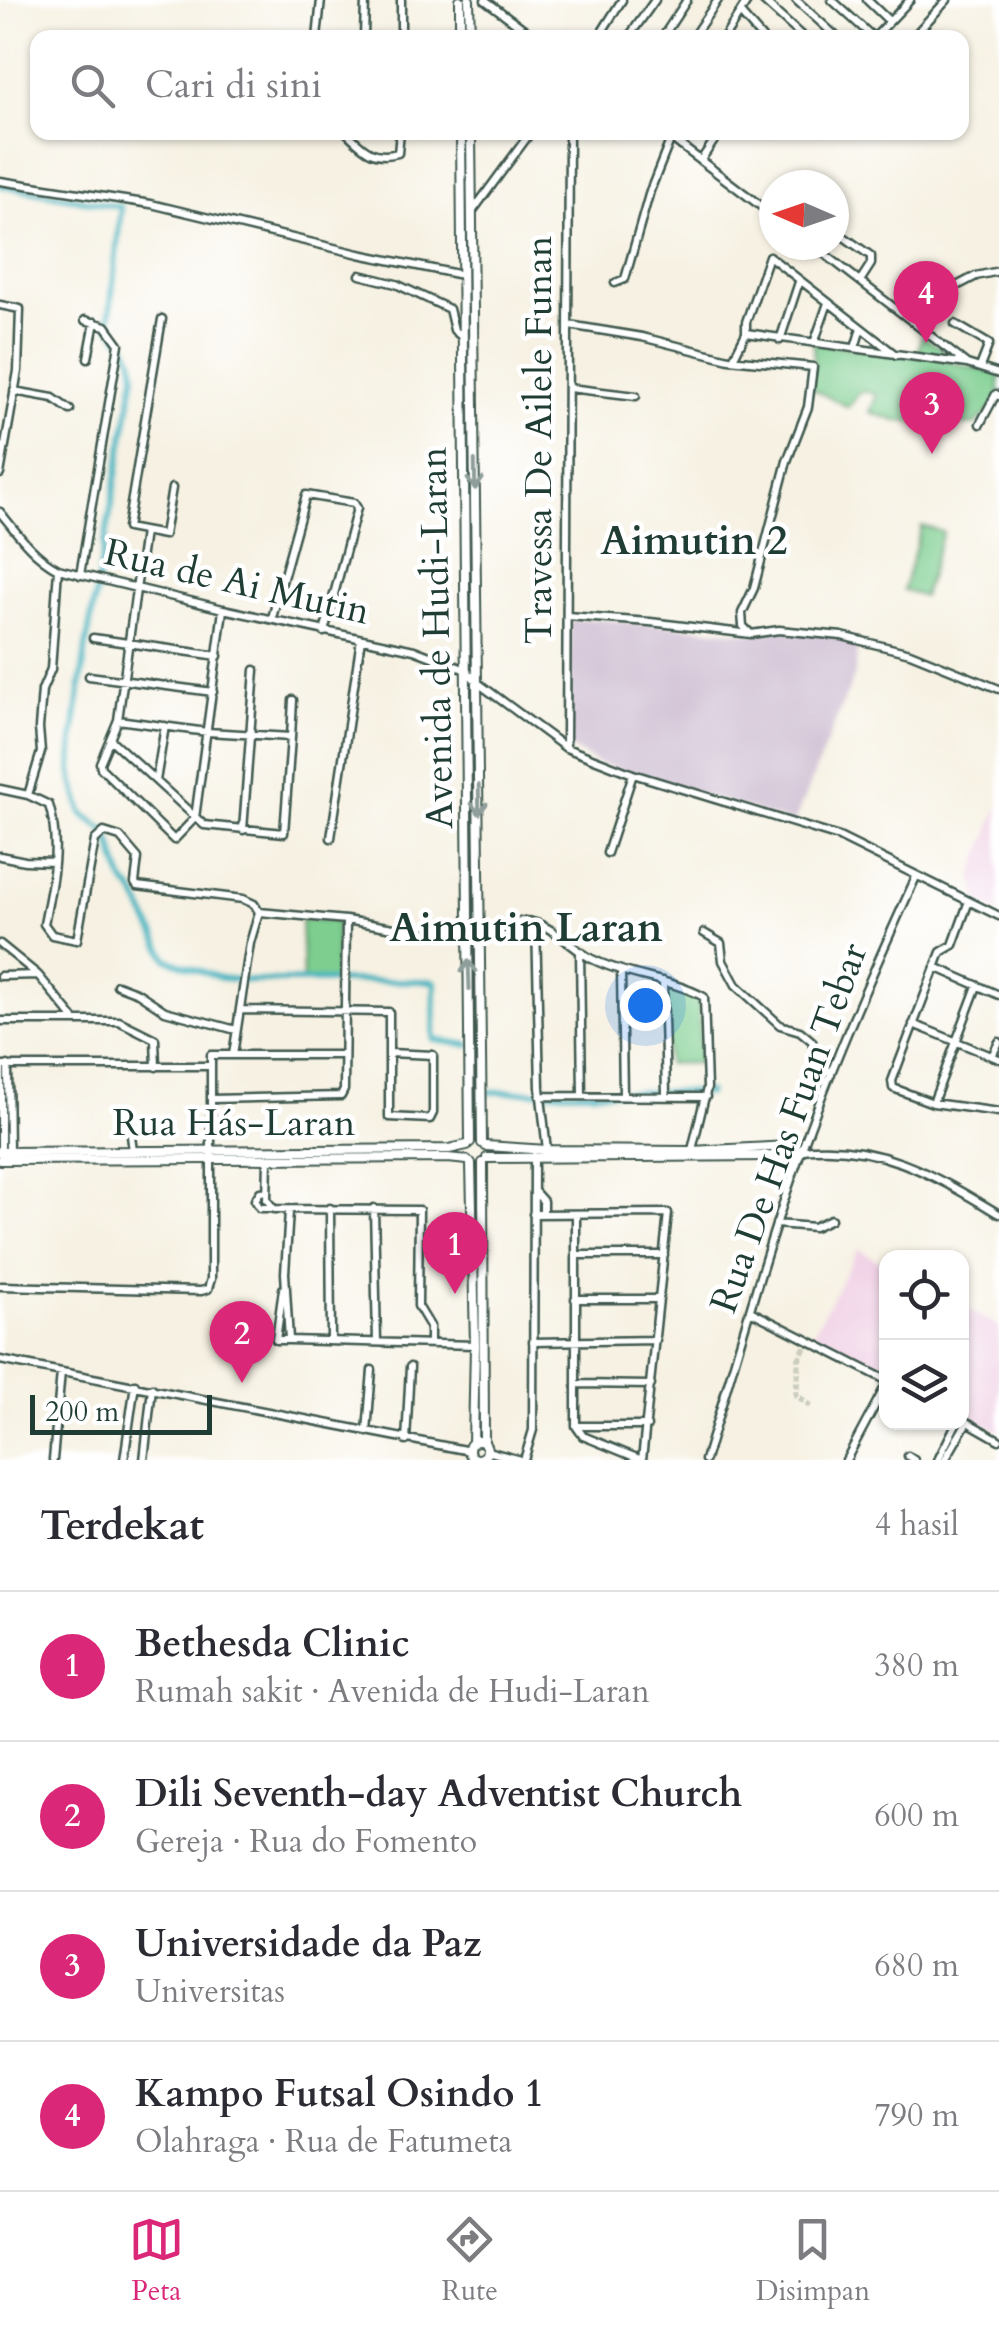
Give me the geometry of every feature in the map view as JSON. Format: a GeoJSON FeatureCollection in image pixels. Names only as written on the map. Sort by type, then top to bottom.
{"type":"FeatureCollection","features":[{"type":"Feature","properties":{"kind":"main road"},"geometry":{"type":"LineString","coordinates":[[460,0],[460,30]]}},
{"type":"Feature","properties":{"kind":"main road"},"geometry":{"type":"LineString","coordinates":[[469,0],[470,30]]}},
{"type":"Feature","properties":{"kind":"main road","name":"Avenida de Hudi-Laran"},"geometry":{"type":"LineString","coordinates":[[460,140],[469,1144],[464,1153],[469,1162]]}},
{"type":"Feature","properties":{"kind":"main road"},"geometry":{"type":"LineString","coordinates":[[471,140],[485,1160],[485,1452]]}},
{"type":"Feature","properties":{"kind":"main road"},"geometry":{"type":"LineString","coordinates":[[484,1144],[534,1153],[691,1154]]}},
{"type":"Feature","properties":{"kind":"main road","name":"Rua Hás-Laran"},"geometry":{"type":"LineString","coordinates":[[274,1156],[484,1144]]}},
{"type":"Feature","properties":{"kind":"main road"},"geometry":{"type":"LineString","coordinates":[[485,1160],[546,1150],[788,1156],[802,1150]]}},
{"type":"Feature","properties":{"kind":"main road","name":"Rua Hás-Laran"},"geometry":{"type":"LineString","coordinates":[[4,1156],[133,1151],[211,1155]]}},
{"type":"Feature","properties":{"kind":"main road","name":"Rua Hás-Laran"},"geometry":{"type":"LineString","coordinates":[[4,1156],[485,1160]]}},
{"type":"Feature","properties":{"kind":"main road"},"geometry":{"type":"LineString","coordinates":[[469,1162],[476,1345],[473,1453]]}},
{"type":"Feature","properties":{"kind":"main road"},"geometry":{"type":"LineString","coordinates":[[473,1453],[485,1452]]}},
{"type":"Feature","properties":{"kind":"main road"},"geometry":{"type":"LineString","coordinates":[[473,1453],[485,1452]]}},
{"type":"Feature","properties":{"kind":"street"},"geometry":{"type":"LineString","coordinates":[[317,30],[321,0]]}},
{"type":"Feature","properties":{"kind":"street"},"geometry":{"type":"LineString","coordinates":[[364,30],[365,0]]}},
{"type":"Feature","properties":{"kind":"street"},"geometry":{"type":"LineString","coordinates":[[401,0],[402,30]]}},
{"type":"Feature","properties":{"kind":"street"},"geometry":{"type":"LineString","coordinates":[[485,0],[525,30]]}},
{"type":"Feature","properties":{"kind":"street"},"geometry":{"type":"LineString","coordinates":[[603,30],[622,0]]}},
{"type":"Feature","properties":{"kind":"street"},"geometry":{"type":"LineString","coordinates":[[634,30],[655,0]]}},
{"type":"Feature","properties":{"kind":"street"},"geometry":{"type":"LineString","coordinates":[[667,30],[688,0]]}},
{"type":"Feature","properties":{"kind":"street"},"geometry":{"type":"LineString","coordinates":[[697,30],[718,0]]}},
{"type":"Feature","properties":{"kind":"street"},"geometry":{"type":"LineString","coordinates":[[729,30],[748,0]]}},
{"type":"Feature","properties":{"kind":"street"},"geometry":{"type":"LineString","coordinates":[[762,0],[795,30]]}},
{"type":"Feature","properties":{"kind":"street"},"geometry":{"type":"LineString","coordinates":[[796,0],[829,30]]}},
{"type":"Feature","properties":{"kind":"street"},"geometry":{"type":"LineString","coordinates":[[832,0],[865,30]]}},
{"type":"Feature","properties":{"kind":"street"},"geometry":{"type":"LineString","coordinates":[[882,30],[910,0]]}},
{"type":"Feature","properties":{"kind":"street"},"geometry":{"type":"LineString","coordinates":[[921,28],[947,0]]}},
{"type":"Feature","properties":{"kind":"street"},"geometry":{"type":"LineString","coordinates":[[870,1],[890,21]]}},
{"type":"Feature","properties":{"kind":"street"},"geometry":{"type":"LineString","coordinates":[[740,13],[753,30]]}},
{"type":"Feature","properties":{"kind":"street"},"geometry":{"type":"LineString","coordinates":[[355,140],[373,155],[394,155],[400,140]]}},
{"type":"Feature","properties":{"kind":"street"},"geometry":{"type":"LineString","coordinates":[[472,212],[524,140]]}},
{"type":"Feature","properties":{"kind":"street","name":"Travessa De Ailele Funan"},"geometry":{"type":"LineString","coordinates":[[566,748],[568,140]]}},
{"type":"Feature","properties":{"kind":"street"},"geometry":{"type":"LineString","coordinates":[[615,283],[624,279],[665,140]]}},
{"type":"Feature","properties":{"kind":"street"},"geometry":{"type":"LineString","coordinates":[[673,140],[759,205]]}},
{"type":"Feature","properties":{"kind":"street"},"geometry":{"type":"LineString","coordinates":[[681,146],[685,140]]}},
{"type":"Feature","properties":{"kind":"street"},"geometry":{"type":"LineString","coordinates":[[700,160],[714,140]]}},
{"type":"Feature","properties":{"kind":"street"},"geometry":{"type":"LineString","coordinates":[[0,181],[151,204],[462,275]]}},
{"type":"Feature","properties":{"kind":"street"},"geometry":{"type":"LineString","coordinates":[[849,241],[871,256],[871,264],[860,281]]}},
{"type":"Feature","properties":{"kind":"street"},"geometry":{"type":"LineString","coordinates":[[732,359],[746,333],[746,322],[769,256],[896,355]]}},
{"type":"Feature","properties":{"kind":"street"},"geometry":{"type":"LineString","coordinates":[[833,260],[966,364]]}},
{"type":"Feature","properties":{"kind":"street"},"geometry":{"type":"LineString","coordinates":[[952,289],[976,276],[999,271]]}},
{"type":"Feature","properties":{"kind":"street"},"geometry":{"type":"LineString","coordinates":[[360,276],[396,284],[439,303],[452,312],[454,330],[462,337]]}},
{"type":"Feature","properties":{"kind":"street"},"geometry":{"type":"LineString","coordinates":[[780,340],[799,282]]}},
{"type":"Feature","properties":{"kind":"street"},"geometry":{"type":"LineString","coordinates":[[814,344],[828,303]]}},
{"type":"Feature","properties":{"kind":"street"},"geometry":{"type":"LineString","coordinates":[[0,305],[20,309],[14,391],[0,474]]}},
{"type":"Feature","properties":{"kind":"street"},"geometry":{"type":"LineString","coordinates":[[162,319],[126,527],[164,535],[172,488]]}},
{"type":"Feature","properties":{"kind":"street"},"geometry":{"type":"LineString","coordinates":[[80,575],[119,344],[111,331],[84,320]]}},
{"type":"Feature","properties":{"kind":"street"},"geometry":{"type":"LineString","coordinates":[[88,358],[95,322]]}},
{"type":"Feature","properties":{"kind":"street"},"geometry":{"type":"LineString","coordinates":[[956,324],[989,344],[980,367]]}},
{"type":"Feature","properties":{"kind":"street"},"geometry":{"type":"LineString","coordinates":[[569,326],[642,337],[732,359],[811,366],[814,370],[808,407],[787,461],[754,588],[742,613],[744,626],[751,634]]}},
{"type":"Feature","properties":{"kind":"street"},"geometry":{"type":"LineString","coordinates":[[855,348],[861,328]]}},
{"type":"Feature","properties":{"kind":"street"},"geometry":{"type":"LineString","coordinates":[[746,333],[966,364],[999,374]]}},
{"type":"Feature","properties":{"kind":"street"},"geometry":{"type":"LineString","coordinates":[[569,388],[636,396]]}},
{"type":"Feature","properties":{"kind":"street"},"geometry":{"type":"LineString","coordinates":[[14,391],[53,398],[70,410]]}},
{"type":"Feature","properties":{"kind":"street"},"geometry":{"type":"LineString","coordinates":[[980,424],[996,394],[999,396]]}},
{"type":"Feature","properties":{"kind":"street"},"geometry":{"type":"LineString","coordinates":[[988,406],[999,412]]}},
{"type":"Feature","properties":{"kind":"street"},"geometry":{"type":"LineString","coordinates":[[272,618],[306,494],[354,503],[356,508],[324,632]]}},
{"type":"Feature","properties":{"kind":"street","name":"Rua de Ai Mutin"},"geometry":{"type":"LineString","coordinates":[[0,512],[28,547],[58,569],[414,650],[466,670],[566,748],[633,774],[838,837],[999,916]]}},
{"type":"Feature","properties":{"kind":"street"},"geometry":{"type":"LineString","coordinates":[[144,532],[118,720],[100,763],[174,840],[194,818],[223,609]]}},
{"type":"Feature","properties":{"kind":"street"},"geometry":{"type":"LineString","coordinates":[[28,794],[41,752],[42,690],[51,668],[58,569]]}},
{"type":"Feature","properties":{"kind":"street"},"geometry":{"type":"LineString","coordinates":[[567,616],[751,634],[778,630],[864,640],[910,653],[999,689]]}},
{"type":"Feature","properties":{"kind":"street"},"geometry":{"type":"LineString","coordinates":[[93,638],[218,656]]}},
{"type":"Feature","properties":{"kind":"street"},"geometry":{"type":"LineString","coordinates":[[331,838],[360,639]]}},
{"type":"Feature","properties":{"kind":"street"},"geometry":{"type":"LineString","coordinates":[[243,830],[255,670]]}},
{"type":"Feature","properties":{"kind":"street"},"geometry":{"type":"LineString","coordinates":[[89,676],[213,692]]}},
{"type":"Feature","properties":{"kind":"street"},"geometry":{"type":"LineString","coordinates":[[110,739],[194,818],[214,828],[284,833],[292,700]]}},
{"type":"Feature","properties":{"kind":"street"},"geometry":{"type":"LineString","coordinates":[[118,720],[207,732],[291,737]]}},
{"type":"Feature","properties":{"kind":"street"},"geometry":{"type":"LineString","coordinates":[[156,782],[165,726]]}},
{"type":"Feature","properties":{"kind":"street"},"geometry":{"type":"LineString","coordinates":[[608,852],[633,774]]}},
{"type":"Feature","properties":{"kind":"street"},"geometry":{"type":"LineString","coordinates":[[0,788],[28,794],[49,805],[54,822],[54,862],[44,924],[52,935],[77,940],[95,840],[108,832],[120,836],[138,858],[134,883],[137,886],[243,899],[254,904],[259,912],[250,943],[233,1055]]}},
{"type":"Feature","properties":{"kind":"street"},"geometry":{"type":"LineString","coordinates":[[0,856],[54,862]]}},
{"type":"Feature","properties":{"kind":"street","name":"Rua De Has Fuan Tebar"},"geometry":{"type":"LineString","coordinates":[[705,1460],[802,1150],[916,876]]}},
{"type":"Feature","properties":{"kind":"street"},"geometry":{"type":"LineString","coordinates":[[969,900],[953,945],[940,952],[893,1072],[894,1088],[933,1103],[999,1112]]}},
{"type":"Feature","properties":{"kind":"street"},"geometry":{"type":"LineString","coordinates":[[259,912],[346,920],[435,935],[468,932]]}},
{"type":"Feature","properties":{"kind":"street"},"geometry":{"type":"LineString","coordinates":[[211,1099],[338,1098],[344,1090],[346,920]]}},
{"type":"Feature","properties":{"kind":"street"},"geometry":{"type":"LineString","coordinates":[[480,934],[499,933],[512,923],[536,923],[580,952],[704,997],[706,1092],[691,1154]]}},
{"type":"Feature","properties":{"kind":"street"},"geometry":{"type":"LineString","coordinates":[[536,923],[540,1092],[546,1150]]}},
{"type":"Feature","properties":{"kind":"street"},"geometry":{"type":"LineString","coordinates":[[704,932],[721,943],[723,961],[736,986],[780,1025],[800,1030],[812,1041],[816,1057],[831,1074]]}},
{"type":"Feature","properties":{"kind":"street"},"geometry":{"type":"LineString","coordinates":[[0,944],[38,975],[76,1021]]}},
{"type":"Feature","properties":{"kind":"street"},"geometry":{"type":"LineString","coordinates":[[580,952],[581,1091]]}},
{"type":"Feature","properties":{"kind":"street"},"geometry":{"type":"LineString","coordinates":[[935,967],[999,996]]}},
{"type":"Feature","properties":{"kind":"street"},"geometry":{"type":"LineString","coordinates":[[622,970],[623,1091]]}},
{"type":"Feature","properties":{"kind":"street"},"geometry":{"type":"LineString","coordinates":[[0,976],[38,975]]}},
{"type":"Feature","properties":{"kind":"street"},"geometry":{"type":"LineString","coordinates":[[663,981],[666,1091]]}},
{"type":"Feature","properties":{"kind":"street"},"geometry":{"type":"LineString","coordinates":[[117,984],[165,1011],[236,1030]]}},
{"type":"Feature","properties":{"kind":"street"},"geometry":{"type":"LineString","coordinates":[[933,1103],[977,986]]}},
{"type":"Feature","properties":{"kind":"street"},"geometry":{"type":"LineString","coordinates":[[240,1010],[388,1012],[389,1117],[430,1118],[432,1056],[389,1053]]}},
{"type":"Feature","properties":{"kind":"street"},"geometry":{"type":"LineString","coordinates":[[0,1020],[119,1021],[155,1039],[156,1066]]}},
{"type":"Feature","properties":{"kind":"street"},"geometry":{"type":"LineString","coordinates":[[913,1024],[996,1058],[999,1042]]}},
{"type":"Feature","properties":{"kind":"street"},"geometry":{"type":"LineString","coordinates":[[0,1286],[201,1292],[208,1289],[211,1055],[344,1055]]}},
{"type":"Feature","properties":{"kind":"street"},"geometry":{"type":"LineString","coordinates":[[4,1156],[3,1066],[210,1066]]}},
{"type":"Feature","properties":{"kind":"street"},"geometry":{"type":"LineString","coordinates":[[540,1092],[706,1092]]}},
{"type":"Feature","properties":{"kind":"street"},"geometry":{"type":"LineString","coordinates":[[128,1113],[133,1151]]}},
{"type":"Feature","properties":{"kind":"street"},"geometry":{"type":"LineString","coordinates":[[802,1150],[836,1146],[878,1153],[999,1214]]}},
{"type":"Feature","properties":{"kind":"street"},"geometry":{"type":"LineString","coordinates":[[485,1452],[522,1460],[533,1430],[534,1153]]}},
{"type":"Feature","properties":{"kind":"street"},"geometry":{"type":"LineString","coordinates":[[274,1156],[267,1191],[270,1208],[418,1209],[418,1306],[430,1326],[430,1342]]}},
{"type":"Feature","properties":{"kind":"street"},"geometry":{"type":"LineString","coordinates":[[533,1190],[543,1202],[543,1214]]}},
{"type":"Feature","properties":{"kind":"street"},"geometry":{"type":"LineString","coordinates":[[330,1208],[331,1341]]}},
{"type":"Feature","properties":{"kind":"street"},"geometry":{"type":"LineString","coordinates":[[374,1208],[377,1342]]}},
{"type":"Feature","properties":{"kind":"street"},"geometry":{"type":"LineString","coordinates":[[289,1211],[276,1340],[476,1345]]}},
{"type":"Feature","properties":{"kind":"street"},"geometry":{"type":"LineString","coordinates":[[533,1214],[668,1213],[642,1460],[583,1436],[576,1426],[576,1215]]}},
{"type":"Feature","properties":{"kind":"street"},"geometry":{"type":"LineString","coordinates":[[776,1224],[814,1227],[831,1219]]}},
{"type":"Feature","properties":{"kind":"street"},"geometry":{"type":"LineString","coordinates":[[576,1255],[664,1255]]}},
{"type":"Feature","properties":{"kind":"street"},"geometry":{"type":"LineString","coordinates":[[285,1272],[290,1340]]}},
{"type":"Feature","properties":{"kind":"street"},"geometry":{"type":"LineString","coordinates":[[576,1299],[660,1299]]}},
{"type":"Feature","properties":{"kind":"street"},"geometry":{"type":"LineString","coordinates":[[750,1311],[879,1378]]}},
{"type":"Feature","properties":{"kind":"street"},"geometry":{"type":"LineString","coordinates":[[534,1342],[656,1340]]}},
{"type":"Feature","properties":{"kind":"street"},"geometry":{"type":"LineString","coordinates":[[0,1360],[473,1453]]}},
{"type":"Feature","properties":{"kind":"street"},"geometry":{"type":"LineString","coordinates":[[406,1441],[410,1368]]}},
{"type":"Feature","properties":{"kind":"street"},"geometry":{"type":"LineString","coordinates":[[367,1432],[372,1370]]}},
{"type":"Feature","properties":{"kind":"street"},"geometry":{"type":"LineString","coordinates":[[52,1460],[61,1375]]}},
{"type":"Feature","properties":{"kind":"street"},"geometry":{"type":"LineString","coordinates":[[124,1460],[134,1384]]}},
{"type":"Feature","properties":{"kind":"street"},"geometry":{"type":"LineString","coordinates":[[576,1384],[651,1384]]}},
{"type":"Feature","properties":{"kind":"street"},"geometry":{"type":"LineString","coordinates":[[144,1460],[152,1388]]}},
{"type":"Feature","properties":{"kind":"street"},"geometry":{"type":"LineString","coordinates":[[846,1460],[879,1396]]}},
{"type":"Feature","properties":{"kind":"street"},"geometry":{"type":"LineString","coordinates":[[969,1425],[999,1440]]}},
{"type":"Feature","properties":{"kind":"street"},"geometry":{"type":"LineString","coordinates":[[576,1426],[648,1426]]}},
{"type":"Feature","properties":{"kind":"street"},"geometry":{"type":"LineString","coordinates":[[942,1460],[957,1430]]}},
{"type":"Feature","properties":{"kind":"shaded area"},"geometry":{"type":"Polygon","coordinates":[[[593,619],[755,633],[779,628],[859,638],[855,674],[794,823],[595,762],[571,748],[570,621],[593,619]]]}},
{"type":"Feature","properties":{"kind":"shaded area"},"geometry":{"type":"Polygon","coordinates":[[[999,807],[999,912],[979,902],[972,877],[999,807]]]}},
{"type":"Feature","properties":{"kind":"shaded area"},"geometry":{"type":"Polygon","coordinates":[[[858,1249],[879,1261],[879,1368],[813,1333],[858,1249]]]}},
{"type":"Feature","properties":{"kind":"shaded area"},"geometry":{"type":"Polygon","coordinates":[[[969,1310],[999,1327],[999,1431],[969,1415],[969,1310]]]}},
{"type":"Feature","properties":{"kind":"green space"},"geometry":{"type":"Polygon","coordinates":[[[922,336],[944,350],[939,359],[999,374],[999,401],[975,425],[896,421],[870,412],[877,394],[861,391],[848,407],[812,389],[814,343],[917,355],[922,336]]]}},
{"type":"Feature","properties":{"kind":"green space"},"geometry":{"type":"Polygon","coordinates":[[[922,526],[943,532],[923,597],[903,590],[922,526]]]}},
{"type":"Feature","properties":{"kind":"green space"},"geometry":{"type":"Polygon","coordinates":[[[301,919],[337,921],[335,980],[303,981],[301,919]]]}},
{"type":"Feature","properties":{"kind":"green space"},"geometry":{"type":"Polygon","coordinates":[[[665,987],[699,1001],[700,1063],[667,1064],[665,987]]]}},
{"type":"Feature","properties":{"kind":"waterway"},"geometry":{"type":"LineString","coordinates":[[0,185],[121,207],[109,323],[129,350],[135,375],[73,741],[72,775],[82,813],[108,833],[123,880],[134,892],[167,959],[220,978],[252,981],[435,982],[434,1040],[470,1045]]}},
{"type":"Feature","properties":{"kind":"waterway"},"geometry":{"type":"LineString","coordinates":[[482,1092],[707,1094]]}},
{"type":"Feature","properties":{"kind":"tunnel"},"geometry":{"type":"LineString","coordinates":[[809,1339],[799,1359],[796,1395],[811,1406]]}},
{"type":"Feature","properties":{"kind":"place","name":"Kampo Futsal Osindo 1"},"geometry":{"type":"Point","coordinates":[926,343]}},
{"type":"Feature","properties":{"kind":"place","name":"Universidade da Paz"},"geometry":{"type":"Point","coordinates":[932,454]}},
{"type":"Feature","properties":{"kind":"place","name":"Bethesda Clinic"},"geometry":{"type":"Point","coordinates":[455,1294]}},
{"type":"Feature","properties":{"kind":"place","name":"Dili Seventh-day Adventist Church"},"geometry":{"type":"Point","coordinates":[242,1383]}},
{"type":"Feature","properties":{"kind":"district","name":"Aimutin 2"},"geometry":{"type":"Point","coordinates":[694,541]}},
{"type":"Feature","properties":{"kind":"district","name":"Aimutin Laran"},"geometry":{"type":"Point","coordinates":[526,928]}}]}
